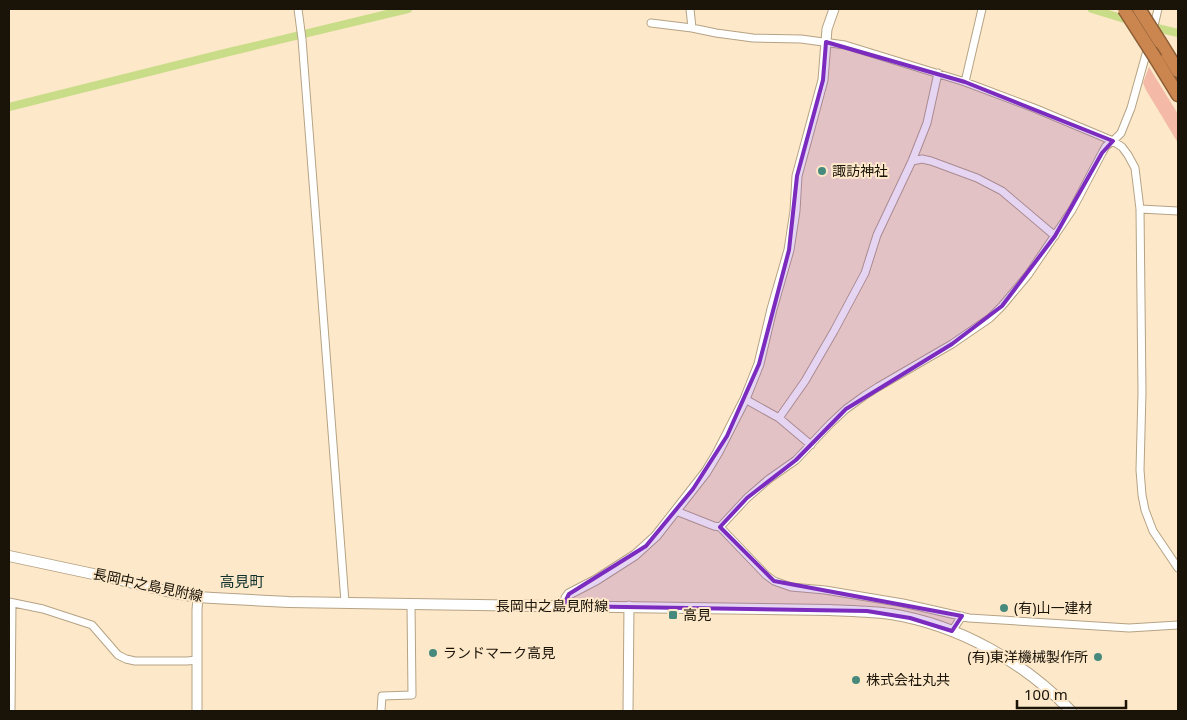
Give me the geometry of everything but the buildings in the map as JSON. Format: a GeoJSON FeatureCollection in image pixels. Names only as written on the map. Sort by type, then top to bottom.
{"type":"FeatureCollection","features":[{"type":"Feature","properties":{"kind":"highway"},"geometry":{"type":"LineString","coordinates":[[1124,9],[1178,95]]}},
{"type":"Feature","properties":{"kind":"highway"},"geometry":{"type":"LineString","coordinates":[[1139,9],[1178,72]]}},
{"type":"Feature","properties":{"kind":"main road","name":"長岡中之島見附線"},"geometry":{"type":"LineString","coordinates":[[9,556],[198,597],[411,604],[830,610],[890,614],[936,625],[1006,658],[1040,682],[1071,711]]}},
{"type":"Feature","properties":{"kind":"street"},"geometry":{"type":"LineString","coordinates":[[298,9],[302,39],[345,602]]}},
{"type":"Feature","properties":{"kind":"street"},"geometry":{"type":"LineString","coordinates":[[690,9],[692,28]]}},
{"type":"Feature","properties":{"kind":"street"},"geometry":{"type":"LineString","coordinates":[[564,606],[569,594],[596,580],[635,555],[656,536],[706,472],[745,399],[759,364],[789,250],[797,176],[823,80],[827,29],[834,9]]}},
{"type":"Feature","properties":{"kind":"street"},"geometry":{"type":"LineString","coordinates":[[965,82],[982,9]]}},
{"type":"Feature","properties":{"kind":"street"},"geometry":{"type":"LineString","coordinates":[[720,527],[747,498],[769,479],[796,460],[830,424],[864,396],[952,344],[990,318],[1014,293],[1072,210],[1106,146],[1121,133],[1131,108],[1158,9]]}},
{"type":"Feature","properties":{"kind":"street"},"geometry":{"type":"LineString","coordinates":[[651,23],[754,38],[801,39],[845,45],[965,82],[1034,108],[1113,141],[1122,147],[1135,168],[1140,209],[1141,483],[1145,510],[1150,522],[1158,539],[1178,568]]}},
{"type":"Feature","properties":{"kind":"street"},"geometry":{"type":"LineString","coordinates":[[779,418],[805,381],[865,273],[877,235],[912,161],[927,123],[938,73]]}},
{"type":"Feature","properties":{"kind":"street"},"geometry":{"type":"LineString","coordinates":[[912,161],[931,161],[977,178],[1002,191],[1055,236]]}},
{"type":"Feature","properties":{"kind":"street"},"geometry":{"type":"LineString","coordinates":[[1140,209],[1178,211]]}},
{"type":"Feature","properties":{"kind":"street"},"geometry":{"type":"LineString","coordinates":[[745,399],[779,418],[811,445]]}},
{"type":"Feature","properties":{"kind":"street"},"geometry":{"type":"LineString","coordinates":[[676,511],[720,527],[766,575],[774,581],[791,587],[825,590],[903,603],[982,619],[1129,628],[1178,625]]}},
{"type":"Feature","properties":{"kind":"street"},"geometry":{"type":"LineString","coordinates":[[197,711],[198,597]]}},
{"type":"Feature","properties":{"kind":"street"},"geometry":{"type":"LineString","coordinates":[[11,711],[10,602],[43,609],[92,625],[118,655],[126,659],[135,661],[197,660]]}},
{"type":"Feature","properties":{"kind":"street"},"geometry":{"type":"LineString","coordinates":[[381,711],[382,696],[412,695],[411,604]]}},
{"type":"Feature","properties":{"kind":"street"},"geometry":{"type":"LineString","coordinates":[[628,711],[629,606]]}},
{"type":"Feature","properties":{"kind":"street"},"geometry":{"type":"LineString","coordinates":[[952,632],[962,616]]}},
{"type":"Feature","properties":{"kind":"highlighted area"},"geometry":{"type":"Polygon","coordinates":[[[826,42],[965,82],[1113,141],[1102,153],[1055,236],[1002,306],[952,344],[846,409],[796,460],[747,498],[720,527],[774,581],[962,616],[952,631],[910,618],[867,611],[563,606],[569,594],[646,546],[693,489],[727,436],[759,364],[789,250],[797,176],[823,80],[826,42]]]}},
{"type":"Feature","properties":{"kind":"shaded area"},"geometry":{"type":"Polygon","coordinates":[[[1149,67],[1178,114],[1178,143],[1143,83],[1149,67]]]}},
{"type":"Feature","properties":{"kind":"waterway"},"geometry":{"type":"LineString","coordinates":[[9,107],[408,9]]}},
{"type":"Feature","properties":{"kind":"waterway"},"geometry":{"type":"LineString","coordinates":[[1092,9],[1131,21]]}},
{"type":"Feature","properties":{"kind":"waterway"},"geometry":{"type":"LineString","coordinates":[[1149,26],[1178,33]]}},
{"type":"Feature","properties":{"kind":"place","name":"諏訪神社"},"geometry":{"type":"Point","coordinates":[822,171]}},
{"type":"Feature","properties":{"kind":"place","name":"(有)山一建材"},"geometry":{"type":"Point","coordinates":[1004,608]}},
{"type":"Feature","properties":{"kind":"place","name":"高見"},"geometry":{"type":"Point","coordinates":[673,615]}},
{"type":"Feature","properties":{"kind":"place","name":"ランドマーク高見"},"geometry":{"type":"Point","coordinates":[433,653]}},
{"type":"Feature","properties":{"kind":"place","name":"(有)東洋機械製作所"},"geometry":{"type":"Point","coordinates":[1098,657]}},
{"type":"Feature","properties":{"kind":"place","name":"株式会社丸共"},"geometry":{"type":"Point","coordinates":[856,680]}},
{"type":"Feature","properties":{"kind":"district","name":"高見町"},"geometry":{"type":"Point","coordinates":[242,582]}}]}
